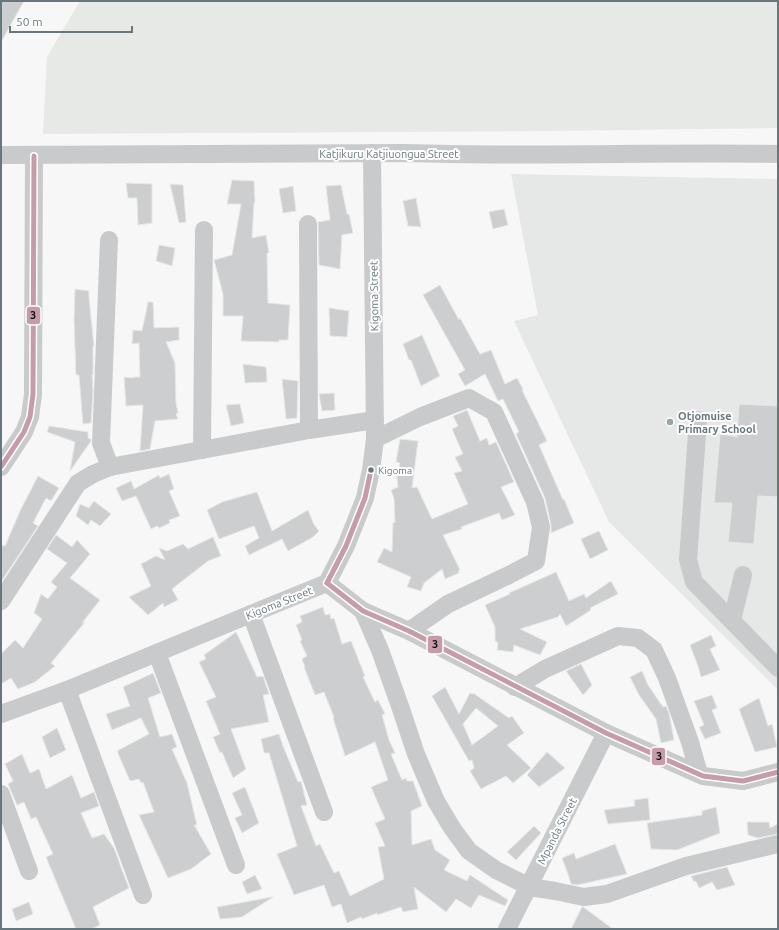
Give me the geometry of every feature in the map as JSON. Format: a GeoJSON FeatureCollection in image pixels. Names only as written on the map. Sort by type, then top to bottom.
{"type":"FeatureCollection","features":[{"type":"Feature","properties":{"kind":"street","name":"Katjikuru Katjiuongua Street"},"geometry":{"type":"LineString","coordinates":[[1,155],[372,153],[778,154]]}},
{"type":"Feature","properties":{"kind":"street","name":"Kigoma Street"},"geometry":{"type":"LineString","coordinates":[[1,714],[67,690],[327,583],[346,546],[365,498],[371,470],[375,438],[372,153]]}},
{"type":"Feature","properties":{"kind":"street"},"geometry":{"type":"LineString","coordinates":[[1,467],[24,432],[30,417],[33,394],[34,156]]}},
{"type":"Feature","properties":{"kind":"street"},"geometry":{"type":"LineString","coordinates":[[308,224],[309,430]]}},
{"type":"Feature","properties":{"kind":"street"},"geometry":{"type":"LineString","coordinates":[[202,450],[204,230]]}},
{"type":"Feature","properties":{"kind":"street"},"geometry":{"type":"LineString","coordinates":[[109,240],[101,443],[110,467]]}},
{"type":"Feature","properties":{"kind":"street"},"geometry":{"type":"LineString","coordinates":[[375,438],[420,417],[469,398],[494,412],[535,502],[541,528],[536,561],[448,604],[409,631]]}},
{"type":"Feature","properties":{"kind":"street"},"geometry":{"type":"LineString","coordinates":[[1,601],[78,483],[93,474],[110,467],[309,430],[375,420]]}},
{"type":"Feature","properties":{"kind":"street"},"geometry":{"type":"LineString","coordinates":[[698,420],[688,560],[694,582],[778,668]]}},
{"type":"Feature","properties":{"kind":"street"},"geometry":{"type":"LineString","coordinates":[[732,620],[743,575]]}},
{"type":"Feature","properties":{"kind":"street"},"geometry":{"type":"LineString","coordinates":[[327,583],[363,611],[409,631],[606,733],[703,776],[743,781],[778,772]]}},
{"type":"Feature","properties":{"kind":"street"},"geometry":{"type":"LineString","coordinates":[[363,611],[380,650],[416,754],[436,801],[452,828],[469,851],[496,870],[530,886],[584,897],[607,894],[686,866],[778,844]]}},
{"type":"Feature","properties":{"kind":"street"},"geometry":{"type":"LineString","coordinates":[[251,614],[324,812]]}},
{"type":"Feature","properties":{"kind":"street"},"geometry":{"type":"LineString","coordinates":[[515,687],[545,670],[618,636],[638,638],[654,650],[667,678],[690,742],[699,774]]}},
{"type":"Feature","properties":{"kind":"street"},"geometry":{"type":"LineString","coordinates":[[157,653],[236,865]]}},
{"type":"Feature","properties":{"kind":"street"},"geometry":{"type":"LineString","coordinates":[[67,690],[143,895]]}},
{"type":"Feature","properties":{"kind":"street","name":"Mpanda Street"},"geometry":{"type":"LineString","coordinates":[[507,929],[606,733]]}},
{"type":"Feature","properties":{"kind":"street"},"geometry":{"type":"LineString","coordinates":[[1,794],[29,871]]}},
{"type":"Feature","properties":{"kind":"shaded area"},"geometry":{"type":"Polygon","coordinates":[[[80,1],[778,1],[778,128],[43,134],[47,57],[80,1]]]}},
{"type":"Feature","properties":{"kind":"shaded area","name":"Otjomuise Primary School"},"geometry":{"type":"Polygon","coordinates":[[[511,174],[778,179],[778,690],[609,522],[514,321],[538,315],[511,174]]]}},
{"type":"Feature","properties":{"kind":"building"},"geometry":{"type":"Polygon","coordinates":[[[1,1],[24,1],[1,42],[1,1]]]}},
{"type":"Feature","properties":{"kind":"building"},"geometry":{"type":"Polygon","coordinates":[[[232,180],[254,181],[255,203],[252,238],[266,235],[269,253],[267,253],[268,303],[290,305],[288,340],[279,340],[279,342],[241,341],[243,316],[223,316],[223,294],[214,260],[232,255],[241,204],[227,204],[232,180]]]}},
{"type":"Feature","properties":{"kind":"building"},"geometry":{"type":"Polygon","coordinates":[[[126,183],[152,184],[152,223],[138,225],[137,198],[128,198],[126,183]]]}},
{"type":"Feature","properties":{"kind":"building"},"geometry":{"type":"Polygon","coordinates":[[[170,184],[183,185],[186,222],[179,223],[170,184]]]}},
{"type":"Feature","properties":{"kind":"building"},"geometry":{"type":"Polygon","coordinates":[[[341,185],[347,214],[349,214],[353,233],[342,235],[340,269],[319,265],[318,222],[330,220],[326,186],[341,185]]]}},
{"type":"Feature","properties":{"kind":"building"},"geometry":{"type":"Polygon","coordinates":[[[293,186],[296,211],[283,213],[279,189],[293,186]]]}},
{"type":"Feature","properties":{"kind":"building"},"geometry":{"type":"Polygon","coordinates":[[[416,198],[421,227],[408,226],[403,201],[416,198]]]}},
{"type":"Feature","properties":{"kind":"building"},"geometry":{"type":"Polygon","coordinates":[[[504,209],[508,225],[493,229],[489,212],[504,209]]]}},
{"type":"Feature","properties":{"kind":"building"},"geometry":{"type":"Polygon","coordinates":[[[159,245],[175,248],[172,266],[156,261],[159,245]]]}},
{"type":"Feature","properties":{"kind":"building"},"geometry":{"type":"Polygon","coordinates":[[[440,285],[480,354],[491,350],[505,384],[517,378],[547,441],[539,445],[574,523],[551,533],[551,525],[545,498],[516,434],[519,432],[503,399],[498,401],[485,374],[465,386],[458,374],[465,370],[423,295],[440,285]]]}},
{"type":"Feature","properties":{"kind":"building"},"geometry":{"type":"Polygon","coordinates":[[[75,289],[89,291],[94,346],[91,423],[83,424],[79,375],[76,375],[74,320],[75,289]]]}},
{"type":"Feature","properties":{"kind":"building"},"geometry":{"type":"Polygon","coordinates":[[[148,302],[153,302],[154,328],[179,327],[179,340],[166,342],[175,363],[176,403],[178,413],[176,414],[178,419],[155,421],[150,449],[140,451],[143,405],[126,406],[124,377],[140,377],[139,343],[132,344],[133,330],[142,331],[148,302]]]}},
{"type":"Feature","properties":{"kind":"building"},"geometry":{"type":"Polygon","coordinates":[[[329,308],[349,311],[347,337],[330,336],[329,308]]]}},
{"type":"Feature","properties":{"kind":"building"},"geometry":{"type":"Polygon","coordinates":[[[422,335],[440,376],[421,386],[403,344],[422,335]]]}},
{"type":"Feature","properties":{"kind":"building"},"geometry":{"type":"Polygon","coordinates":[[[243,364],[266,367],[267,382],[245,383],[243,364]]]}},
{"type":"Feature","properties":{"kind":"building"},"geometry":{"type":"Polygon","coordinates":[[[282,379],[298,381],[297,418],[286,419],[282,379]]]}},
{"type":"Feature","properties":{"kind":"building"},"geometry":{"type":"Polygon","coordinates":[[[334,393],[335,410],[322,411],[319,394],[334,393]]]}},
{"type":"Feature","properties":{"kind":"building"},"geometry":{"type":"Polygon","coordinates":[[[240,404],[244,423],[231,426],[226,405],[240,404]]]}},
{"type":"Feature","properties":{"kind":"building"},"geometry":{"type":"Polygon","coordinates":[[[739,404],[778,406],[778,497],[758,496],[754,544],[728,542],[732,503],[714,503],[720,434],[737,437],[739,404]]]}},
{"type":"Feature","properties":{"kind":"building"},"geometry":{"type":"Polygon","coordinates":[[[467,410],[480,441],[487,438],[489,445],[496,442],[514,482],[501,487],[515,515],[502,520],[499,513],[461,527],[462,529],[443,535],[460,570],[458,571],[459,573],[445,579],[442,569],[424,583],[421,591],[407,587],[411,577],[377,562],[384,548],[392,552],[393,523],[395,522],[394,498],[391,490],[398,487],[397,478],[400,463],[396,462],[400,439],[418,441],[412,488],[417,487],[432,519],[468,504],[454,473],[462,471],[455,457],[463,454],[452,429],[458,426],[453,416],[467,410]]]}},
{"type":"Feature","properties":{"kind":"building"},"geometry":{"type":"Polygon","coordinates":[[[49,426],[88,432],[88,438],[91,439],[91,441],[70,471],[75,442],[47,432],[49,426]]]}},
{"type":"Feature","properties":{"kind":"building"},"geometry":{"type":"Polygon","coordinates":[[[169,474],[174,489],[169,491],[180,516],[169,520],[170,523],[159,528],[157,526],[151,529],[136,496],[122,501],[116,488],[131,481],[134,489],[159,475],[160,478],[169,474]]]}},
{"type":"Feature","properties":{"kind":"building"},"geometry":{"type":"Polygon","coordinates":[[[38,476],[59,488],[51,501],[46,498],[33,523],[38,526],[1,582],[1,545],[5,546],[21,509],[38,476]]]}},
{"type":"Feature","properties":{"kind":"building"},"geometry":{"type":"Polygon","coordinates":[[[257,492],[272,531],[308,510],[313,523],[319,531],[313,537],[288,551],[282,539],[249,555],[245,546],[259,538],[254,526],[219,539],[207,510],[222,502],[257,492]]]}},
{"type":"Feature","properties":{"kind":"building"},"geometry":{"type":"Polygon","coordinates":[[[94,501],[111,514],[100,526],[91,520],[88,525],[76,516],[80,504],[89,508],[94,501]]]}},
{"type":"Feature","properties":{"kind":"building"},"geometry":{"type":"Polygon","coordinates":[[[599,531],[608,550],[590,559],[581,539],[599,531]]]}},
{"type":"Feature","properties":{"kind":"building"},"geometry":{"type":"Polygon","coordinates":[[[56,535],[72,547],[77,540],[90,554],[70,578],[100,600],[82,623],[85,622],[51,663],[55,666],[35,682],[18,689],[11,678],[1,684],[1,654],[15,640],[23,648],[42,619],[34,613],[41,594],[48,599],[57,587],[51,582],[67,563],[47,549],[56,535]]]}},
{"type":"Feature","properties":{"kind":"building"},"geometry":{"type":"Polygon","coordinates":[[[213,537],[221,556],[208,561],[172,589],[178,600],[164,607],[163,603],[148,615],[129,597],[151,586],[141,564],[156,556],[165,560],[159,548],[167,551],[183,544],[188,549],[213,537]]]}},
{"type":"Feature","properties":{"kind":"building"},"geometry":{"type":"Polygon","coordinates":[[[556,572],[569,601],[584,594],[586,598],[611,581],[618,594],[590,608],[591,610],[566,626],[560,614],[558,617],[520,629],[547,642],[540,655],[514,645],[513,652],[497,650],[498,643],[495,641],[495,627],[485,605],[556,572]]]}},
{"type":"Feature","properties":{"kind":"building"},"geometry":{"type":"Polygon","coordinates":[[[323,607],[325,615],[330,614],[331,619],[334,618],[342,644],[351,641],[365,676],[363,677],[375,702],[378,700],[385,714],[382,715],[389,740],[395,753],[391,754],[402,780],[406,778],[407,781],[413,781],[422,806],[411,811],[412,845],[431,839],[435,850],[450,860],[444,870],[467,881],[470,875],[508,900],[505,906],[479,895],[471,908],[456,899],[446,912],[414,887],[418,909],[403,912],[401,907],[377,915],[377,913],[362,919],[361,917],[347,923],[341,904],[332,907],[324,885],[294,895],[277,854],[297,846],[269,753],[264,753],[261,739],[279,734],[298,782],[301,781],[307,805],[301,806],[316,846],[320,844],[334,873],[339,871],[350,896],[384,879],[378,847],[385,846],[375,823],[385,819],[371,787],[388,780],[375,742],[345,756],[333,718],[334,717],[324,692],[315,695],[302,659],[307,656],[300,641],[302,640],[296,625],[302,622],[300,616],[323,607]]]}},
{"type":"Feature","properties":{"kind":"building"},"geometry":{"type":"Polygon","coordinates":[[[236,632],[257,677],[263,676],[269,694],[263,695],[269,722],[231,729],[246,769],[233,778],[222,752],[220,753],[213,737],[220,734],[206,701],[216,697],[199,662],[206,659],[204,655],[236,632]]]}},
{"type":"Feature","properties":{"kind":"building"},"geometry":{"type":"Polygon","coordinates":[[[711,635],[716,646],[710,649],[720,670],[701,677],[690,645],[711,635]]]}},
{"type":"Feature","properties":{"kind":"building"},"geometry":{"type":"Polygon","coordinates":[[[581,664],[592,685],[583,695],[566,671],[581,664]]]}},
{"type":"Feature","properties":{"kind":"building"},"geometry":{"type":"Polygon","coordinates":[[[642,671],[648,685],[663,707],[666,706],[669,713],[674,740],[661,743],[656,719],[639,695],[630,677],[642,671]]]}},
{"type":"Feature","properties":{"kind":"building"},"geometry":{"type":"Polygon","coordinates":[[[153,673],[161,693],[148,698],[160,737],[172,734],[177,747],[172,749],[187,783],[197,825],[194,825],[211,854],[191,869],[168,878],[139,815],[154,812],[143,782],[141,783],[139,779],[130,781],[117,751],[149,734],[141,718],[112,730],[106,714],[130,706],[123,687],[153,673]]]}},
{"type":"Feature","properties":{"kind":"building"},"geometry":{"type":"Polygon","coordinates":[[[445,687],[459,714],[470,693],[473,693],[509,718],[512,716],[524,733],[507,745],[531,768],[513,783],[506,776],[481,789],[470,771],[474,768],[472,760],[469,761],[432,696],[445,687]],[[476,708],[463,724],[472,745],[498,726],[476,708]]]}},
{"type":"Feature","properties":{"kind":"building"},"geometry":{"type":"Polygon","coordinates":[[[712,695],[717,708],[712,710],[721,733],[705,739],[699,727],[704,725],[694,701],[712,695]]]}},
{"type":"Feature","properties":{"kind":"building"},"geometry":{"type":"Polygon","coordinates":[[[759,698],[768,726],[772,724],[777,747],[755,752],[739,709],[759,698]]]}},
{"type":"Feature","properties":{"kind":"building"},"geometry":{"type":"Polygon","coordinates":[[[57,728],[66,750],[50,758],[42,737],[57,728]]]}},
{"type":"Feature","properties":{"kind":"building"},"geometry":{"type":"Polygon","coordinates":[[[547,752],[565,768],[539,787],[527,775],[547,752]]]}},
{"type":"Feature","properties":{"kind":"building"},"geometry":{"type":"Polygon","coordinates":[[[22,754],[30,773],[39,769],[46,789],[72,775],[81,798],[94,792],[99,806],[81,813],[92,838],[104,834],[114,848],[129,888],[93,907],[100,925],[91,929],[76,929],[46,857],[53,854],[36,817],[31,819],[24,802],[17,805],[8,784],[13,781],[5,764],[22,754]]]}},
{"type":"Feature","properties":{"kind":"building"},"geometry":{"type":"Polygon","coordinates":[[[245,787],[259,823],[242,833],[235,818],[242,815],[232,793],[245,787]]]}},
{"type":"Feature","properties":{"kind":"building"},"geometry":{"type":"Polygon","coordinates":[[[648,798],[650,820],[608,824],[604,810],[635,806],[634,800],[648,798]]]}},
{"type":"Feature","properties":{"kind":"building"},"geometry":{"type":"Polygon","coordinates":[[[716,807],[720,833],[677,850],[651,849],[647,823],[702,815],[702,811],[716,807]]]}},
{"type":"Feature","properties":{"kind":"building"},"geometry":{"type":"Polygon","coordinates":[[[747,822],[769,822],[770,828],[778,824],[778,834],[758,838],[748,835],[747,822]]]}},
{"type":"Feature","properties":{"kind":"building"},"geometry":{"type":"Polygon","coordinates":[[[534,826],[541,833],[516,860],[507,852],[534,826]]]}},
{"type":"Feature","properties":{"kind":"building"},"geometry":{"type":"Polygon","coordinates":[[[615,844],[627,874],[577,885],[571,884],[562,858],[574,853],[576,859],[615,844]]]}},
{"type":"Feature","properties":{"kind":"building"},"geometry":{"type":"Polygon","coordinates":[[[727,867],[735,885],[717,890],[712,882],[699,888],[696,881],[694,882],[691,876],[727,867]]]}},
{"type":"Feature","properties":{"kind":"building"},"geometry":{"type":"Polygon","coordinates":[[[255,875],[262,889],[247,894],[242,882],[255,875]]]}},
{"type":"Feature","properties":{"kind":"building"},"geometry":{"type":"Polygon","coordinates":[[[273,897],[242,917],[220,919],[217,907],[273,897]]]}},
{"type":"Feature","properties":{"kind":"building"},"geometry":{"type":"Polygon","coordinates":[[[29,902],[33,914],[16,921],[12,909],[29,902]]]}},
{"type":"Feature","properties":{"kind":"building"},"geometry":{"type":"Polygon","coordinates":[[[583,907],[613,929],[571,929],[583,907]]]}},
{"type":"Feature","properties":{"kind":"transit line","name":"3"},"geometry":{"type":"LineString","coordinates":[[1,467],[24,432],[30,417],[33,394],[34,156]]}},
{"type":"Feature","properties":{"kind":"transit line","name":"3"},"geometry":{"type":"LineString","coordinates":[[327,583],[346,546],[365,498],[371,470]]}},
{"type":"Feature","properties":{"kind":"transit line","name":"3"},"geometry":{"type":"LineString","coordinates":[[327,583],[363,611],[409,631],[606,733],[703,776],[743,781],[778,772]]}},
{"type":"Feature","properties":{"kind":"place","name":"Otjomuise Primary School"},"geometry":{"type":"Point","coordinates":[670,422]}},
{"type":"Feature","properties":{"kind":"place","name":"Kigoma"},"geometry":{"type":"Point","coordinates":[371,470]}}]}
